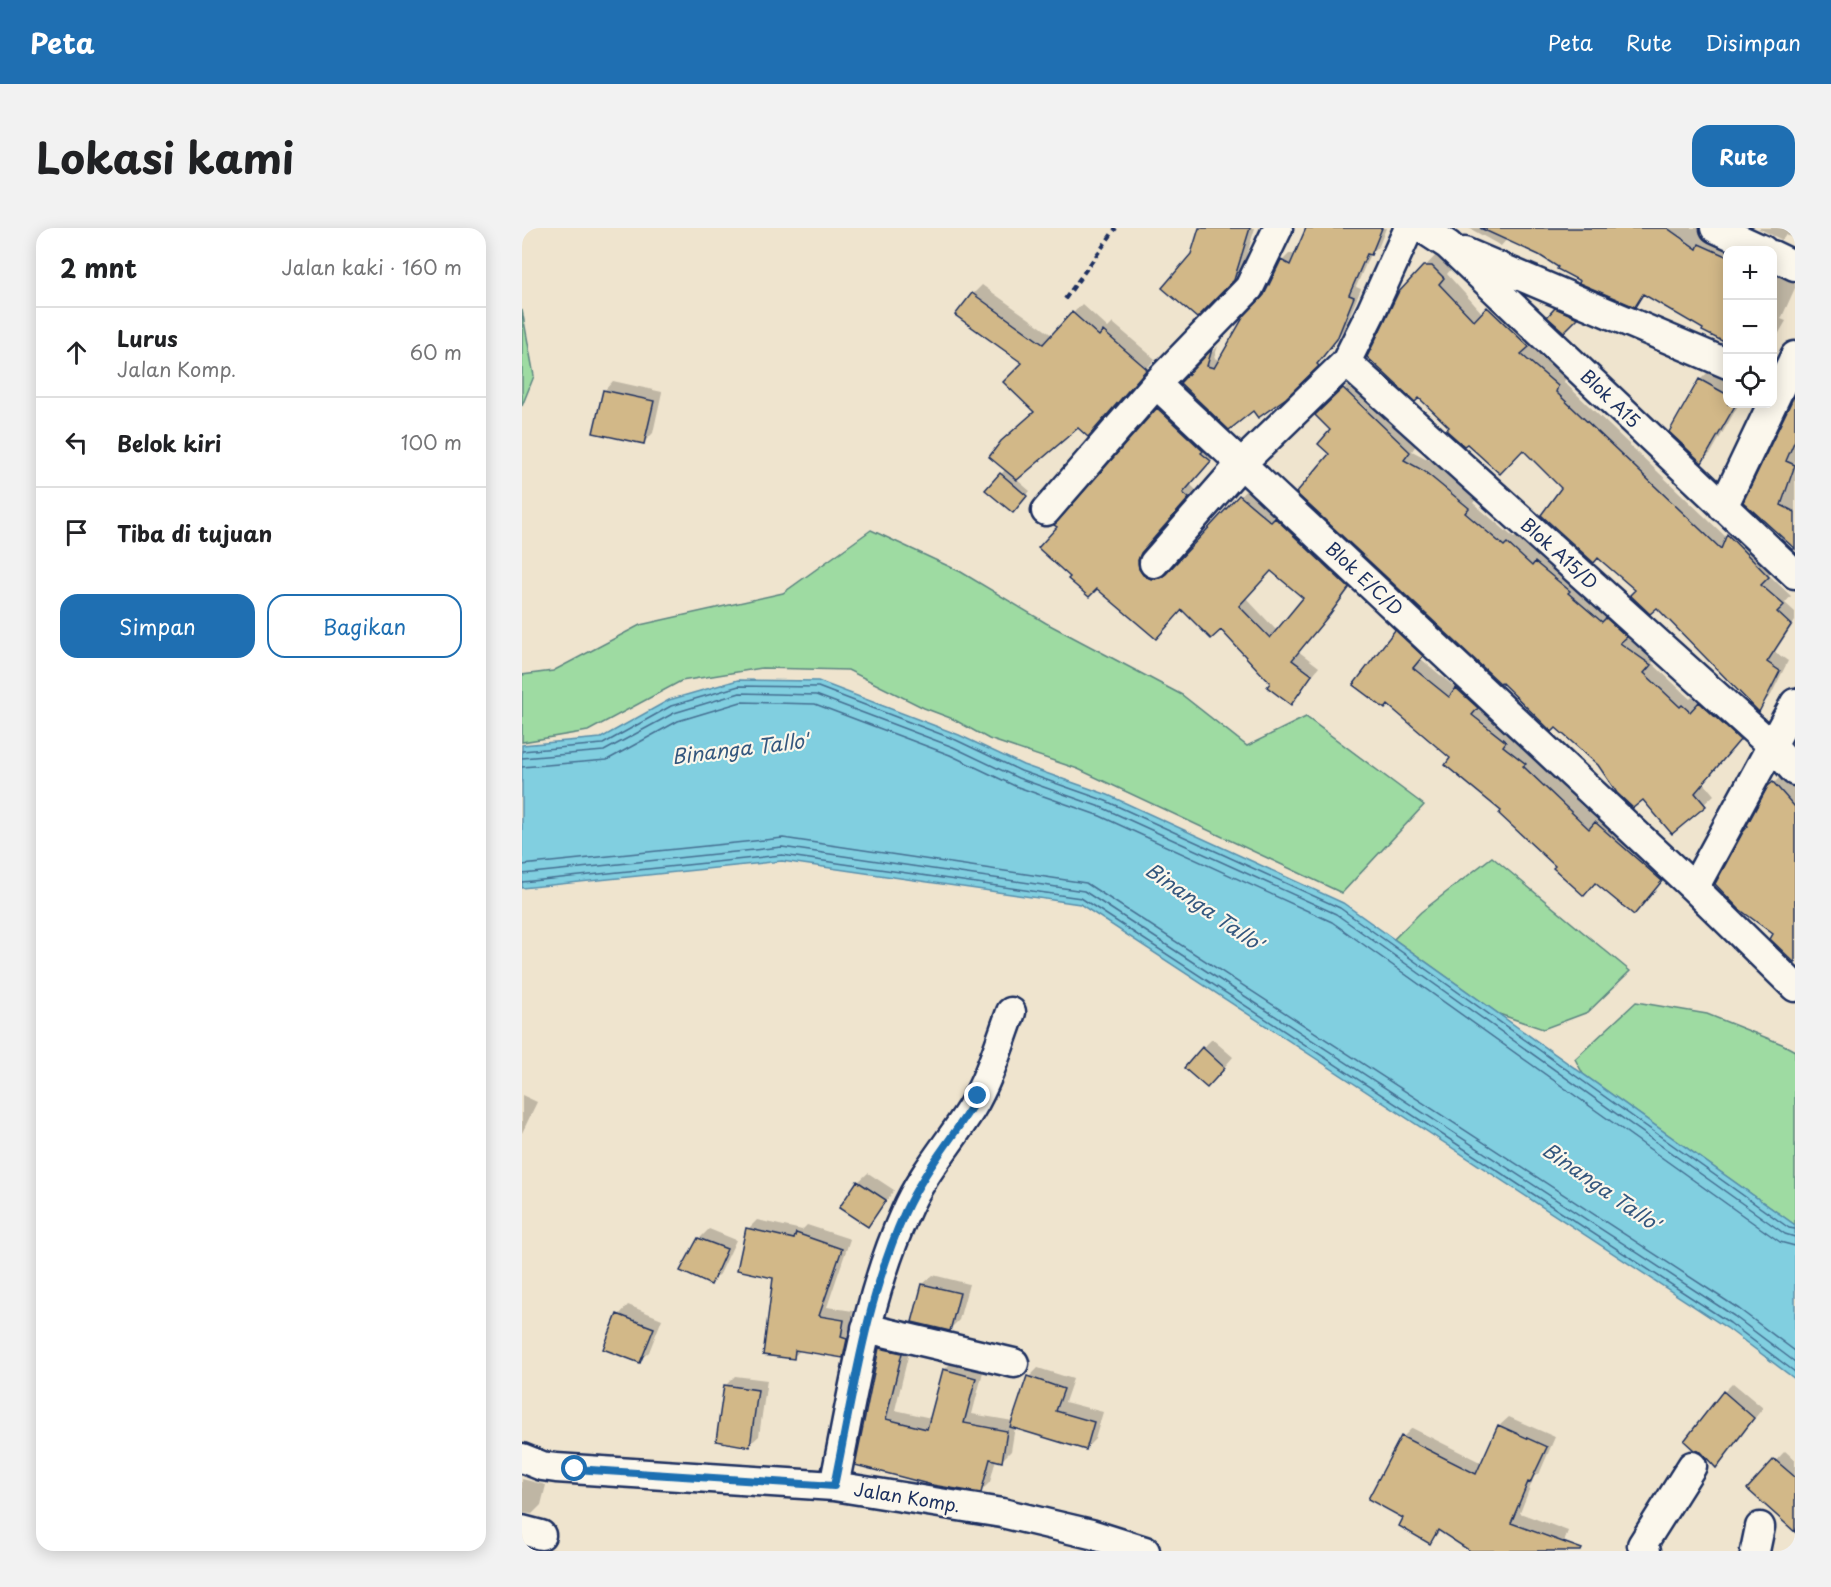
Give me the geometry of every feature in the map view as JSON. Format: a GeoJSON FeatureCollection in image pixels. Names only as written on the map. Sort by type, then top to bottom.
{"type":"FeatureCollection","features":[{"type":"Feature","properties":{"kind":"street"},"geometry":{"type":"LineString","coordinates":[[1046,512],[1156,384],[1249,288],[1278,228]]}},
{"type":"Feature","properties":{"kind":"street"},"geometry":{"type":"LineString","coordinates":[[1154,563],[1241,464],[1346,362],[1409,228]]}},
{"type":"Feature","properties":{"kind":"street","name":"Blok A15"},"geometry":{"type":"LineString","coordinates":[[1422,228],[1448,246],[1795,574]]}},
{"type":"Feature","properties":{"kind":"street"},"geometry":{"type":"LineString","coordinates":[[1715,228],[1754,246]]}},
{"type":"Feature","properties":{"kind":"street"},"geometry":{"type":"LineString","coordinates":[[1448,246],[1723,362]]}},
{"type":"Feature","properties":{"kind":"street"},"geometry":{"type":"LineString","coordinates":[[1777,257],[1795,266]]}},
{"type":"Feature","properties":{"kind":"street"},"geometry":{"type":"LineString","coordinates":[[1777,385],[1795,356]]}},
{"type":"Feature","properties":{"kind":"street","name":"Blok A15/D"},"geometry":{"type":"LineString","coordinates":[[1346,362],[1772,746],[1795,771]]}},
{"type":"Feature","properties":{"kind":"street","name":"Blok E/C/D"},"geometry":{"type":"LineString","coordinates":[[1156,384],[1694,888],[1795,987]]}},
{"type":"Feature","properties":{"kind":"street"},"geometry":{"type":"LineString","coordinates":[[1723,507],[1767,408]]}},
{"type":"Feature","properties":{"kind":"street"},"geometry":{"type":"LineString","coordinates":[[1694,888],[1795,703]]}},
{"type":"Feature","properties":{"kind":"street"},"geometry":{"type":"LineString","coordinates":[[834,1486],[866,1328],[885,1262],[904,1213],[978,1096],[992,1066],[1011,1012]]}},
{"type":"Feature","properties":{"kind":"street"},"geometry":{"type":"LineString","coordinates":[[866,1328],[1014,1363]]}},
{"type":"Feature","properties":{"kind":"street","name":"Jalan Komp."},"geometry":{"type":"LineString","coordinates":[[522,1458],[542,1466],[556,1468],[834,1486],[1002,1514],[1091,1534],[1145,1551]]}},
{"type":"Feature","properties":{"kind":"street"},"geometry":{"type":"LineString","coordinates":[[1646,1551],[1642,1545],[1692,1466]]}},
{"type":"Feature","properties":{"kind":"path"},"geometry":{"type":"LineString","coordinates":[[1065,299],[1116,228]]}},
{"type":"Feature","properties":{"kind":"green space"},"geometry":{"type":"Polygon","coordinates":[[[522,310],[534,376],[522,406],[522,310]]]}},
{"type":"Feature","properties":{"kind":"green space"},"geometry":{"type":"Polygon","coordinates":[[[871,530],[961,572],[1046,623],[1182,695],[1247,746],[1306,717],[1424,805],[1342,893],[1078,769],[989,739],[953,719],[924,708],[848,670],[762,668],[681,681],[588,731],[522,742],[522,675],[553,671],[640,625],[783,593],[871,530]]]}},
{"type":"Feature","properties":{"kind":"green space"},"geometry":{"type":"Polygon","coordinates":[[[1492,857],[1630,971],[1588,1012],[1543,1029],[1499,1014],[1394,939],[1421,912],[1492,857]]]}},
{"type":"Feature","properties":{"kind":"green space"},"geometry":{"type":"Polygon","coordinates":[[[1636,1002],[1707,1014],[1795,1051],[1795,1225],[1583,1074],[1575,1059],[1636,1002]]]}},
{"type":"Feature","properties":{"kind":"water","name":"Binanga Tallo'"},"geometry":{"type":"Polygon","coordinates":[[[738,680],[818,681],[959,735],[1023,765],[1108,795],[1343,903],[1795,1225],[1795,1379],[1727,1328],[1080,904],[782,861],[522,888],[522,745],[601,738],[669,700],[738,680]]]}},
{"type":"Feature","properties":{"kind":"building"},"geometry":{"type":"Polygon","coordinates":[[[1199,228],[1250,228],[1234,280],[1197,318],[1162,288],[1191,254],[1199,228]]]}},
{"type":"Feature","properties":{"kind":"building"},"geometry":{"type":"Polygon","coordinates":[[[1306,228],[1382,228],[1371,255],[1367,254],[1349,295],[1354,297],[1337,339],[1317,364],[1319,366],[1286,398],[1258,418],[1253,411],[1229,430],[1180,383],[1212,349],[1207,366],[1214,368],[1244,316],[1264,295],[1281,260],[1290,265],[1306,228]]]}},
{"type":"Feature","properties":{"kind":"building"},"geometry":{"type":"Polygon","coordinates":[[[1480,228],[1667,228],[1697,249],[1699,244],[1723,255],[1723,342],[1643,294],[1635,307],[1579,283],[1580,281],[1557,269],[1558,267],[1539,255],[1480,228]]]}},
{"type":"Feature","properties":{"kind":"building"},"geometry":{"type":"Polygon","coordinates":[[[1423,266],[1432,266],[1444,278],[1439,284],[1474,321],[1487,307],[1529,347],[1521,354],[1558,386],[1556,392],[1721,549],[1727,534],[1769,577],[1761,585],[1784,605],[1777,612],[1791,625],[1767,662],[1780,671],[1759,712],[1657,608],[1650,614],[1630,595],[1635,590],[1598,558],[1594,563],[1541,515],[1561,488],[1523,450],[1500,474],[1467,444],[1464,446],[1446,430],[1449,427],[1419,398],[1415,402],[1367,357],[1398,293],[1423,266]]]}},
{"type":"Feature","properties":{"kind":"building"},"geometry":{"type":"Polygon","coordinates":[[[972,293],[1043,344],[1072,312],[1099,336],[1103,331],[1147,369],[1088,437],[1078,428],[1017,480],[989,457],[1001,441],[1034,412],[1003,382],[1022,363],[955,315],[972,293]]]}},
{"type":"Feature","properties":{"kind":"building"},"geometry":{"type":"Polygon","coordinates":[[[1555,308],[1578,318],[1564,332],[1547,317],[1555,308]]]}},
{"type":"Feature","properties":{"kind":"building"},"geometry":{"type":"Polygon","coordinates":[[[1699,379],[1723,392],[1723,408],[1734,408],[1702,463],[1669,432],[1699,379]]]}},
{"type":"Feature","properties":{"kind":"building"},"geometry":{"type":"Polygon","coordinates":[[[1343,388],[1410,452],[1404,460],[1424,471],[1469,508],[1465,513],[1504,546],[1507,543],[1532,566],[1535,562],[1602,622],[1606,618],[1627,637],[1620,643],[1651,665],[1644,673],[1680,707],[1682,705],[1690,712],[1699,702],[1740,740],[1695,793],[1706,806],[1672,834],[1643,800],[1633,808],[1617,793],[1598,765],[1556,728],[1552,732],[1296,493],[1329,454],[1318,444],[1330,430],[1315,415],[1343,388]]]}},
{"type":"Feature","properties":{"kind":"building"},"geometry":{"type":"Polygon","coordinates":[[[603,390],[654,401],[644,444],[593,433],[603,390]]]}},
{"type":"Feature","properties":{"kind":"building"},"geometry":{"type":"Polygon","coordinates":[[[1795,394],[1795,440],[1786,461],[1795,465],[1781,505],[1795,512],[1795,549],[1743,502],[1795,394]]]}},
{"type":"Feature","properties":{"kind":"building"},"geometry":{"type":"Polygon","coordinates":[[[1157,408],[1211,461],[1183,493],[1189,498],[1141,553],[1138,560],[1139,569],[1143,575],[1151,579],[1160,578],[1166,574],[1239,495],[1271,522],[1275,518],[1349,588],[1292,660],[1312,675],[1291,705],[1267,687],[1270,683],[1221,630],[1211,639],[1182,610],[1156,639],[1097,589],[1089,597],[1038,548],[1057,527],[1054,525],[1157,408]],[[1271,571],[1239,606],[1270,638],[1303,598],[1271,571]]]}},
{"type":"Feature","properties":{"kind":"building"},"geometry":{"type":"Polygon","coordinates":[[[1000,473],[1027,496],[1013,513],[985,490],[1000,473]]]}},
{"type":"Feature","properties":{"kind":"building"},"geometry":{"type":"Polygon","coordinates":[[[1395,630],[1423,656],[1413,668],[1449,697],[1456,688],[1478,708],[1472,715],[1506,742],[1503,746],[1526,764],[1523,766],[1589,829],[1595,822],[1662,881],[1634,915],[1595,883],[1584,896],[1499,814],[1501,811],[1445,765],[1450,758],[1388,705],[1385,709],[1353,685],[1395,630]]]}},
{"type":"Feature","properties":{"kind":"building"},"geometry":{"type":"Polygon","coordinates":[[[1773,782],[1795,807],[1795,963],[1770,939],[1773,934],[1739,909],[1715,884],[1768,786],[1773,782]]]}},
{"type":"Feature","properties":{"kind":"building"},"geometry":{"type":"Polygon","coordinates":[[[1202,1047],[1225,1068],[1207,1088],[1184,1068],[1202,1047]]]}},
{"type":"Feature","properties":{"kind":"building"},"geometry":{"type":"Polygon","coordinates":[[[857,1181],[886,1200],[868,1227],[839,1208],[857,1181]]]}},
{"type":"Feature","properties":{"kind":"building"},"geometry":{"type":"Polygon","coordinates":[[[746,1228],[794,1239],[796,1233],[842,1249],[819,1316],[844,1320],[841,1337],[847,1339],[843,1358],[795,1350],[794,1359],[763,1355],[773,1278],[737,1270],[746,1228]]]}},
{"type":"Feature","properties":{"kind":"building"},"geometry":{"type":"Polygon","coordinates":[[[698,1238],[727,1249],[711,1285],[680,1271],[698,1238]]]}},
{"type":"Feature","properties":{"kind":"building"},"geometry":{"type":"Polygon","coordinates":[[[922,1284],[960,1293],[950,1331],[912,1322],[922,1284]]]}},
{"type":"Feature","properties":{"kind":"building"},"geometry":{"type":"Polygon","coordinates":[[[617,1314],[654,1328],[640,1363],[603,1349],[617,1314]]]}},
{"type":"Feature","properties":{"kind":"building"},"geometry":{"type":"Polygon","coordinates":[[[879,1348],[902,1353],[886,1419],[927,1429],[943,1369],[976,1378],[964,1423],[1007,1431],[1002,1462],[990,1459],[981,1493],[932,1485],[855,1465],[879,1348]]]}},
{"type":"Feature","properties":{"kind":"building"},"geometry":{"type":"Polygon","coordinates":[[[1027,1376],[1064,1389],[1056,1411],[1094,1422],[1086,1450],[1010,1427],[1027,1376]]]}},
{"type":"Feature","properties":{"kind":"building"},"geometry":{"type":"Polygon","coordinates":[[[724,1385],[758,1390],[750,1447],[716,1441],[724,1385]]]}},
{"type":"Feature","properties":{"kind":"building"},"geometry":{"type":"Polygon","coordinates":[[[1723,1391],[1754,1418],[1716,1468],[1701,1452],[1694,1450],[1684,1441],[1723,1391]]]}},
{"type":"Feature","properties":{"kind":"building"},"geometry":{"type":"Polygon","coordinates":[[[1498,1425],[1547,1447],[1530,1483],[1528,1482],[1511,1523],[1582,1549],[1581,1551],[1470,1551],[1438,1530],[1430,1544],[1399,1526],[1403,1518],[1368,1499],[1401,1436],[1476,1474],[1498,1425]]]}},
{"type":"Feature","properties":{"kind":"building"},"geometry":{"type":"Polygon","coordinates":[[[1774,1459],[1795,1477],[1795,1532],[1747,1489],[1774,1459]]]}},
{"type":"Feature","properties":{"kind":"route"},"geometry":{"type":"LineString","coordinates":[[575,1469],[834,1486],[866,1328],[885,1262],[910,1201],[978,1096]]}}]}
